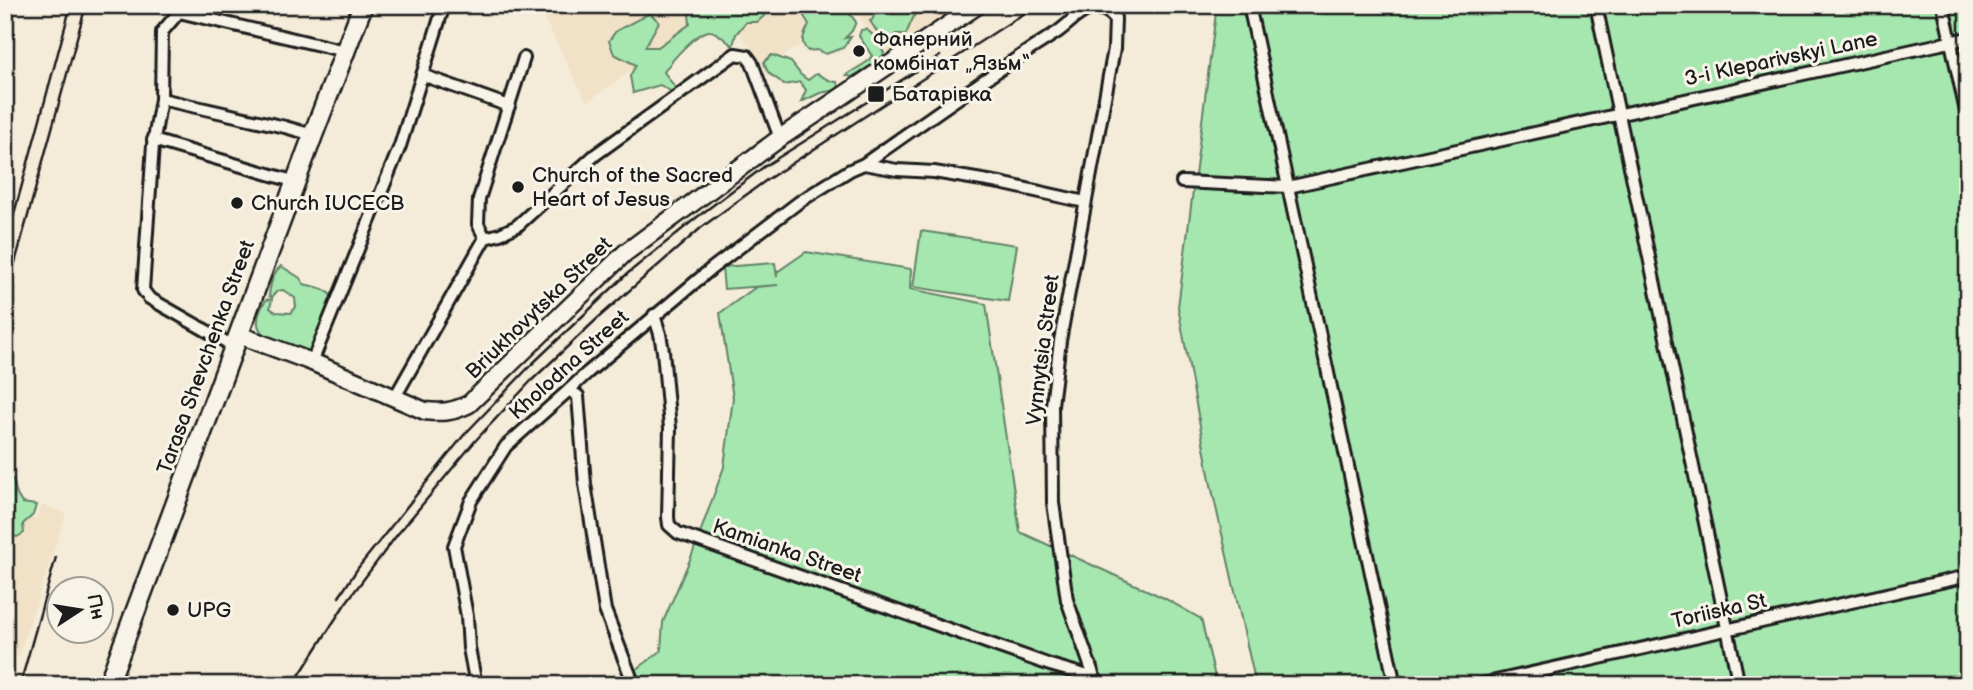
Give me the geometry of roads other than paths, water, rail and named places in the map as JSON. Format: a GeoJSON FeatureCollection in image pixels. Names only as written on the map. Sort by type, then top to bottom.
{"type":"FeatureCollection","features":[{"type":"Feature","properties":{"kind":"main road","name":"Tarasa Shevchenka Street"},"geometry":{"type":"LineString","coordinates":[[108,685],[363,5]]}},
{"type":"Feature","properties":{"kind":"main road","name":"Briukhovytska Street"},"geometry":{"type":"LineString","coordinates":[[237,341],[312,362],[425,411],[455,411],[469,404],[625,253],[780,138],[978,5]]}},
{"type":"Feature","properties":{"kind":"street"},"geometry":{"type":"LineString","coordinates":[[312,362],[400,146],[444,5]]}},
{"type":"Feature","properties":{"kind":"street"},"geometry":{"type":"LineString","coordinates":[[1249,5],[1395,685]]}},
{"type":"Feature","properties":{"kind":"street"},"geometry":{"type":"LineString","coordinates":[[1596,5],[1739,683],[1720,685]]}},
{"type":"Feature","properties":{"kind":"street"},"geometry":{"type":"LineString","coordinates":[[1943,5],[1968,121]]}},
{"type":"Feature","properties":{"kind":"street","name":"Kholodna Street"},"geometry":{"type":"LineString","coordinates":[[476,685],[469,648],[467,616],[454,552],[455,541],[471,501],[506,446],[654,315],[799,202],[864,164],[1084,11],[1097,8],[1115,18]]}},
{"type":"Feature","properties":{"kind":"street"},"geometry":{"type":"LineString","coordinates":[[237,341],[149,298],[143,290],[153,140],[161,99],[162,32],[179,12],[345,51]]}},
{"type":"Feature","properties":{"kind":"street","name":"Vynnytsia Street"},"geometry":{"type":"LineString","coordinates":[[1096,681],[1067,600],[1053,503],[1052,405],[1060,341],[1114,49],[1115,18]]}},
{"type":"Feature","properties":{"kind":"street","name":"3-i Kleparivskyi Lane"},"geometry":{"type":"LineString","coordinates":[[1182,182],[1288,187],[1968,38]]}},
{"type":"Feature","properties":{"kind":"street"},"geometry":{"type":"LineString","coordinates":[[395,397],[485,238],[517,226],[595,155],[735,54],[747,56],[752,63],[780,138]]}},
{"type":"Feature","properties":{"kind":"street"},"geometry":{"type":"LineString","coordinates":[[485,238],[478,224],[479,199],[524,58]]}},
{"type":"Feature","properties":{"kind":"street"},"geometry":{"type":"LineString","coordinates":[[422,75],[509,106]]}},
{"type":"Feature","properties":{"kind":"street"},"geometry":{"type":"LineString","coordinates":[[161,99],[313,135]]}},
{"type":"Feature","properties":{"kind":"street"},"geometry":{"type":"LineString","coordinates":[[153,140],[296,181]]}},
{"type":"Feature","properties":{"kind":"street"},"geometry":{"type":"LineString","coordinates":[[864,164],[1000,183],[1085,202]]}},
{"type":"Feature","properties":{"kind":"street","name":"Kamianka Street"},"geometry":{"type":"LineString","coordinates":[[654,315],[663,351],[670,428],[669,526],[678,533],[1096,681]]}},
{"type":"Feature","properties":{"kind":"street"},"geometry":{"type":"LineString","coordinates":[[569,390],[578,396],[585,484],[605,610],[634,685]]}},
{"type":"Feature","properties":{"kind":"street","name":"Toriiska St"},"geometry":{"type":"LineString","coordinates":[[1478,685],[1968,576]]}},
{"type":"Feature","properties":{"kind":"railway"},"geometry":{"type":"LineString","coordinates":[[5,247],[71,5]]}},
{"type":"Feature","properties":{"kind":"railway"},"geometry":{"type":"LineString","coordinates":[[5,299],[86,5]]}},
{"type":"Feature","properties":{"kind":"railway"},"geometry":{"type":"LineString","coordinates":[[293,685],[345,604],[397,535],[476,440],[531,381],[598,318],[702,227],[768,179],[1037,5]]}},
{"type":"Feature","properties":{"kind":"railway"},"geometry":{"type":"LineString","coordinates":[[339,597],[358,568],[464,435],[531,365],[627,274],[765,166],[940,56]]}},
{"type":"Feature","properties":{"kind":"railway"},"geometry":{"type":"LineString","coordinates":[[20,685],[56,557]]}},
{"type":"Feature","properties":{"kind":"place","name":"Фанерний комбінат „Язьм“"},"geometry":{"type":"Point","coordinates":[859,51]}},
{"type":"Feature","properties":{"kind":"place","name":"Батарівка"},"geometry":{"type":"Point","coordinates":[876,94]}},
{"type":"Feature","properties":{"kind":"place","name":"Church of the Sacred Heart of Jesus"},"geometry":{"type":"Point","coordinates":[518,187]}},
{"type":"Feature","properties":{"kind":"place","name":"Church IUCECB"},"geometry":{"type":"Point","coordinates":[237,203]}},
{"type":"Feature","properties":{"kind":"place","name":"UPG"},"geometry":{"type":"Point","coordinates":[173,610]}}]}
